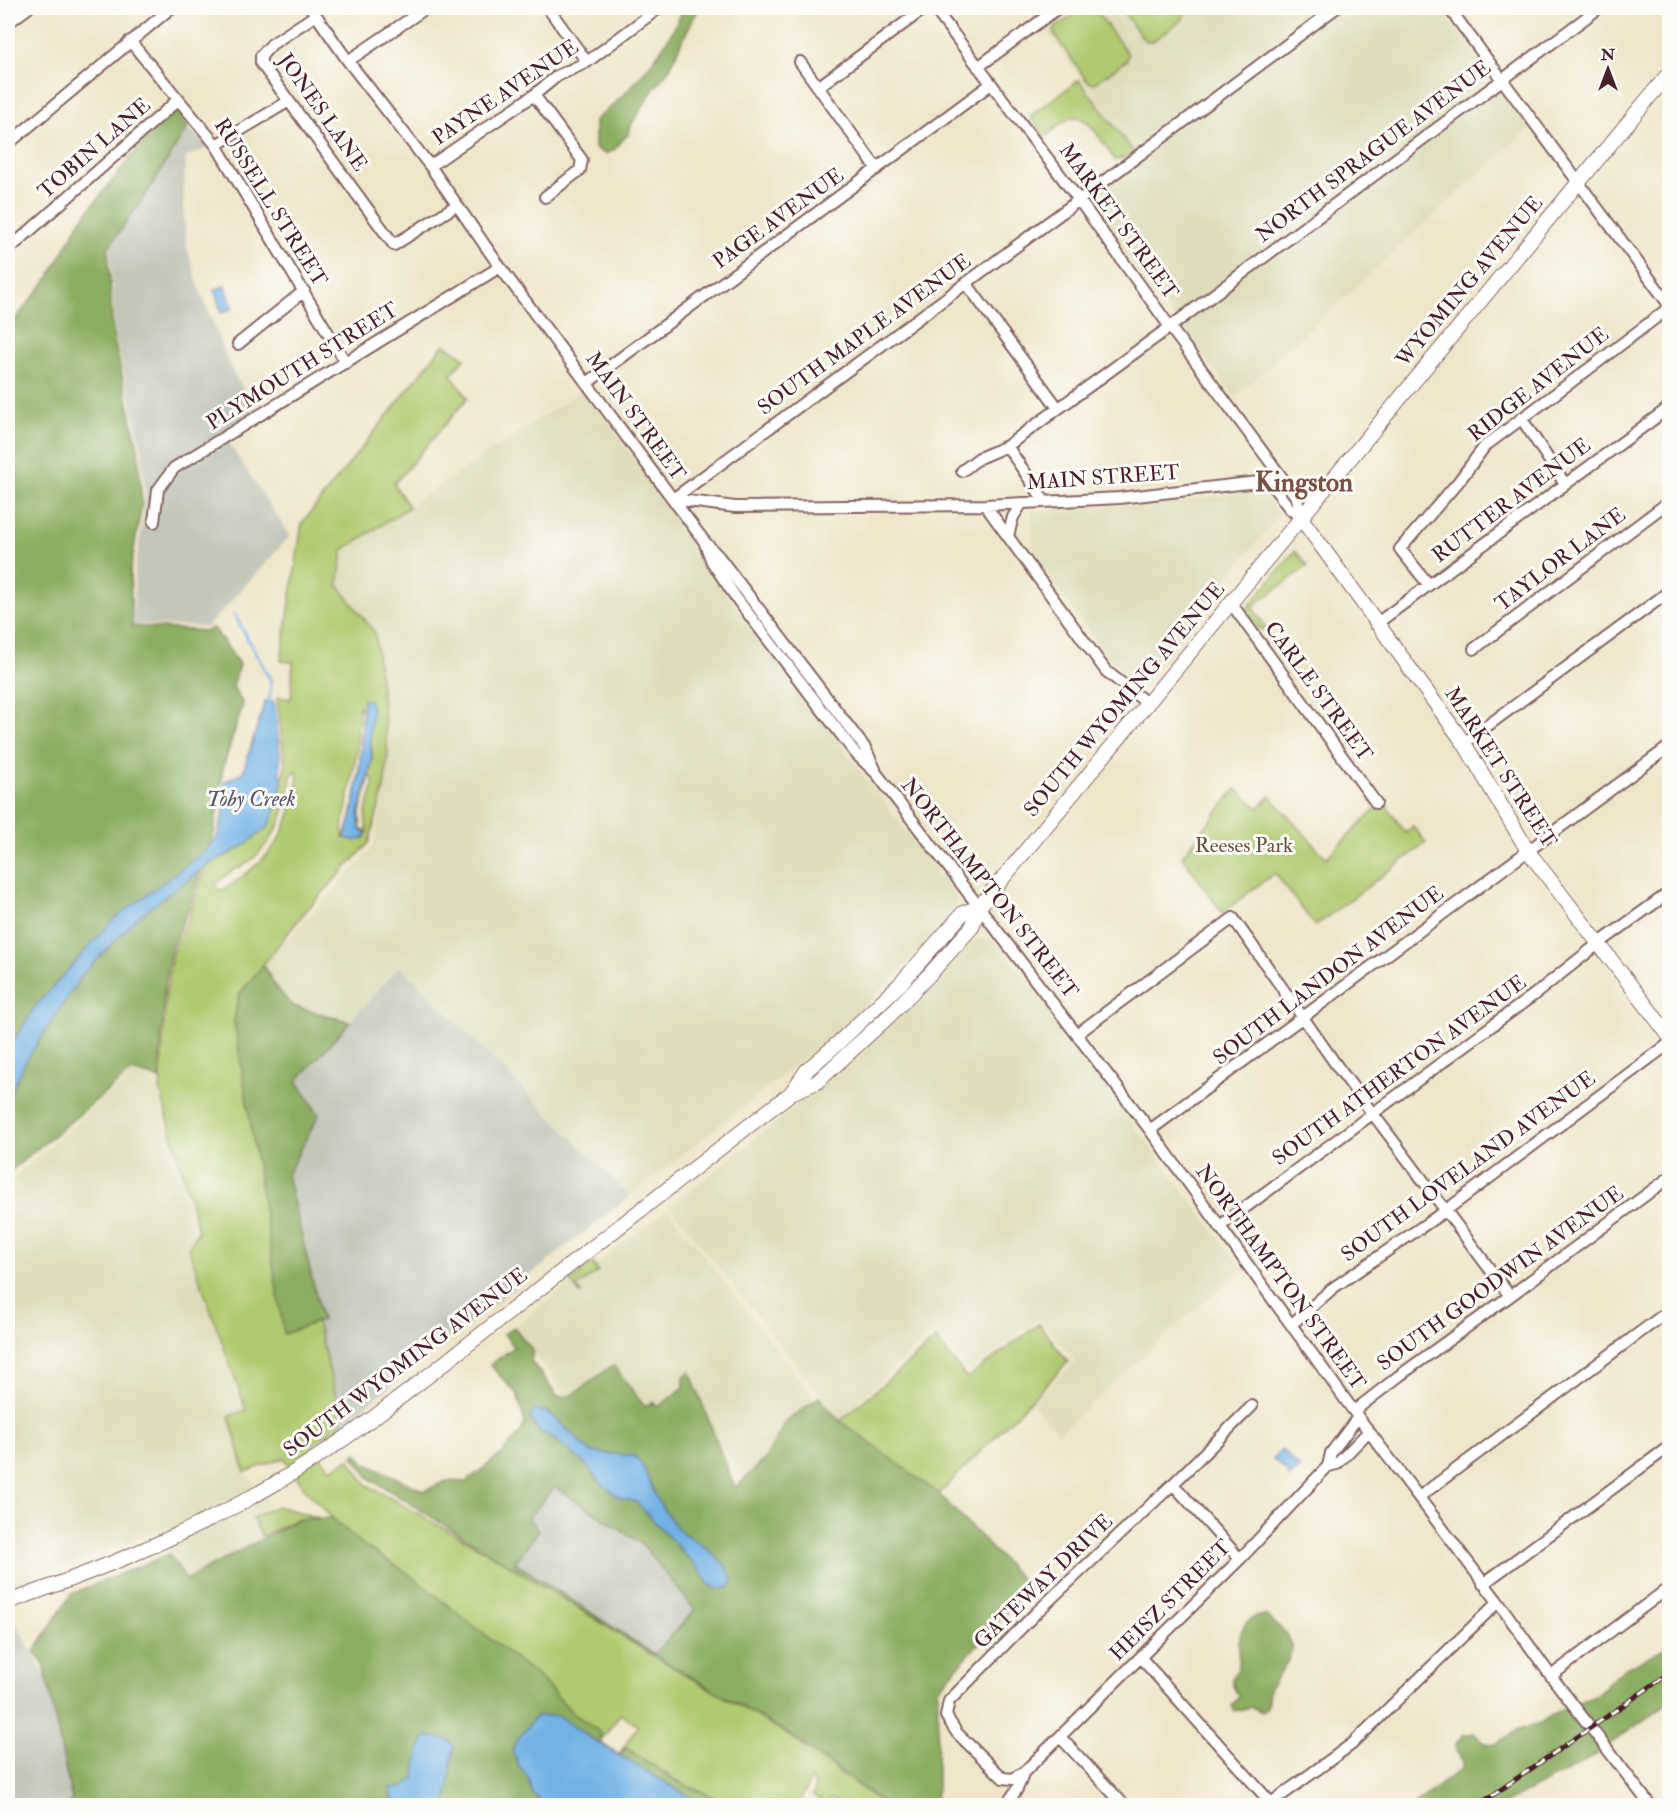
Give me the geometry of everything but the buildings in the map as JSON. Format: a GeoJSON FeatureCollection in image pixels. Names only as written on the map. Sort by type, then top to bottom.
{"type":"FeatureCollection","features":[{"type":"Feature","properties":{"kind":"main road","name":"WYOMING AVENUE"},"geometry":{"type":"LineString","coordinates":[[1301,518],[1670,72]]}},
{"type":"Feature","properties":{"kind":"main road","name":"SOUTH WYOMING AVENUE"},"geometry":{"type":"LineString","coordinates":[[8,1602],[91,1572],[189,1530],[302,1467],[333,1447],[791,1093],[807,1070],[900,984],[963,913],[980,907],[1301,518]]}},
{"type":"Feature","properties":{"kind":"main road","name":"MARKET STREET"},"geometry":{"type":"LineString","coordinates":[[1301,518],[1464,743],[1528,851],[1670,1037]]}},
{"type":"Feature","properties":{"kind":"street"},"geometry":{"type":"LineString","coordinates":[[8,23],[28,8]]}},
{"type":"Feature","properties":{"kind":"street"},"geometry":{"type":"LineString","coordinates":[[8,144],[171,8]]}},
{"type":"Feature","properties":{"kind":"street"},"geometry":{"type":"LineString","coordinates":[[348,61],[426,8]]}},
{"type":"Feature","properties":{"kind":"street"},"geometry":{"type":"LineString","coordinates":[[548,8],[587,62]]}},
{"type":"Feature","properties":{"kind":"street","name":"PAYNE AVENUE"},"geometry":{"type":"LineString","coordinates":[[429,166],[534,95],[557,76],[587,62],[659,8]]}},
{"type":"Feature","properties":{"kind":"street"},"geometry":{"type":"LineString","coordinates":[[818,87],[926,8]]}},
{"type":"Feature","properties":{"kind":"street","name":"MARKET STREET"},"geometry":{"type":"LineString","coordinates":[[934,8],[1079,200],[1297,498],[1301,518]]}},
{"type":"Feature","properties":{"kind":"street"},"geometry":{"type":"LineString","coordinates":[[978,67],[1058,8]]}},
{"type":"Feature","properties":{"kind":"street","name":"SOUTH MAPLE AVENUE"},"geometry":{"type":"LineString","coordinates":[[673,499],[1336,8]]}},
{"type":"Feature","properties":{"kind":"street"},"geometry":{"type":"LineString","coordinates":[[1449,8],[1503,78],[1670,307]]}},
{"type":"Feature","properties":{"kind":"street","name":"NORTH SPRAGUE AVENUE"},"geometry":{"type":"LineString","coordinates":[[1006,446],[1599,8]]}},
{"type":"Feature","properties":{"kind":"street","name":"MAIN STREET"},"geometry":{"type":"LineString","coordinates":[[313,11],[673,499],[735,507],[985,505],[1128,497],[1283,479]]}},
{"type":"Feature","properties":{"kind":"street","name":"JONES LANE"},"geometry":{"type":"LineString","coordinates":[[313,11],[272,44],[261,56],[261,63],[394,245],[457,205]]}},
{"type":"Feature","properties":{"kind":"street","name":"RUSSELL STREET"},"geometry":{"type":"LineString","coordinates":[[130,41],[216,145],[346,363]]}},
{"type":"Feature","properties":{"kind":"street"},"geometry":{"type":"LineString","coordinates":[[800,62],[877,169]]}},
{"type":"Feature","properties":{"kind":"street","name":"PAGE AVENUE"},"geometry":{"type":"LineString","coordinates":[[587,383],[991,84]]}},
{"type":"Feature","properties":{"kind":"street"},"geometry":{"type":"LineString","coordinates":[[534,95],[582,160],[580,170],[545,197]]}},
{"type":"Feature","properties":{"kind":"street","name":"TOBIN LANE"},"geometry":{"type":"LineString","coordinates":[[8,250],[179,99]]}},
{"type":"Feature","properties":{"kind":"street"},"geometry":{"type":"LineString","coordinates":[[216,145],[289,101]]}},
{"type":"Feature","properties":{"kind":"street","name":"PLYMOUTH STREET"},"geometry":{"type":"LineString","coordinates":[[154,522],[158,490],[174,468],[500,267]]}},
{"type":"Feature","properties":{"kind":"street"},"geometry":{"type":"LineString","coordinates":[[966,284],[1058,408]]}},
{"type":"Feature","properties":{"kind":"street"},"geometry":{"type":"LineString","coordinates":[[238,344],[304,291]]}},
{"type":"Feature","properties":{"kind":"street","name":"RIDGE AVENUE"},"geometry":{"type":"LineString","coordinates":[[1429,585],[1400,549],[1459,481],[1485,446],[1670,307]]}},
{"type":"Feature","properties":{"kind":"street","name":"RUTTER AVENUE"},"geometry":{"type":"LineString","coordinates":[[1376,624],[1670,407]]}},
{"type":"Feature","properties":{"kind":"street"},"geometry":{"type":"LineString","coordinates":[[1521,418],[1565,484]]}},
{"type":"Feature","properties":{"kind":"street"},"geometry":{"type":"LineString","coordinates":[[962,471],[979,458],[1006,446],[1045,502]]}},
{"type":"Feature","properties":{"kind":"street"},"geometry":{"type":"LineString","coordinates":[[1269,460],[1269,481]]}},
{"type":"Feature","properties":{"kind":"street","name":"MARKET STREET"},"geometry":{"type":"LineString","coordinates":[[1269,481],[1290,509],[1301,518]]}},
{"type":"Feature","properties":{"kind":"street","name":"NORTHAMPTON STREET"},"geometry":{"type":"LineString","coordinates":[[673,499],[865,748],[877,774],[1150,1130],[1356,1414],[1651,1806]]}},
{"type":"Feature","properties":{"kind":"street","name":"TAYLOR LANE"},"geometry":{"type":"LineString","coordinates":[[1474,649],[1670,501]]}},
{"type":"Feature","properties":{"kind":"street"},"geometry":{"type":"LineString","coordinates":[[1008,536],[1013,517],[1022,503]]}},
{"type":"Feature","properties":{"kind":"street"},"geometry":{"type":"LineString","coordinates":[[985,505],[1106,670],[1148,704]]}},
{"type":"Feature","properties":{"kind":"street"},"geometry":{"type":"LineString","coordinates":[[1464,743],[1670,591]]}},
{"type":"Feature","properties":{"kind":"street","name":"CARLE STREET"},"geometry":{"type":"LineString","coordinates":[[1231,603],[1376,803]]}},
{"type":"Feature","properties":{"kind":"street","name":"SOUTH LANDON AVENUE"},"geometry":{"type":"LineString","coordinates":[[1150,1130],[1670,746]]}},
{"type":"Feature","properties":{"kind":"street","name":"SOUTH ATHERTON AVENUE"},"geometry":{"type":"LineString","coordinates":[[1220,1226],[1670,892]]}},
{"type":"Feature","properties":{"kind":"street"},"geometry":{"type":"LineString","coordinates":[[1077,1034],[1233,918],[1337,1066],[1510,1296]]}},
{"type":"Feature","properties":{"kind":"street","name":"SOUTH LOVELAND AVENUE"},"geometry":{"type":"LineString","coordinates":[[1292,1324],[1333,1288],[1445,1211],[1670,1043]]}},
{"type":"Feature","properties":{"kind":"street","name":"SOUTH GOODWIN AVENUE"},"geometry":{"type":"LineString","coordinates":[[1356,1414],[1399,1376],[1670,1176]]}},
{"type":"Feature","properties":{"kind":"street"},"geometry":{"type":"LineString","coordinates":[[1419,1497],[1670,1310]]}},
{"type":"Feature","properties":{"kind":"street","name":"GATEWAY DRIVE"},"geometry":{"type":"LineString","coordinates":[[1023,1773],[1012,1779],[1004,1778],[957,1733],[946,1716],[949,1701],[1038,1611],[1252,1406]]}},
{"type":"Feature","properties":{"kind":"street","name":"HEISZ STREET"},"geometry":{"type":"LineString","coordinates":[[1004,1806],[1014,1796],[1023,1773],[1240,1559],[1328,1466],[1331,1453],[1356,1414]]}},
{"type":"Feature","properties":{"kind":"street"},"geometry":{"type":"LineString","coordinates":[[1328,1466],[1337,1464],[1369,1431]]}},
{"type":"Feature","properties":{"kind":"street"},"geometry":{"type":"LineString","coordinates":[[1483,1584],[1670,1446]]}},
{"type":"Feature","properties":{"kind":"street"},"geometry":{"type":"LineString","coordinates":[[1173,1484],[1240,1559]]}},
{"type":"Feature","properties":{"kind":"street"},"geometry":{"type":"LineString","coordinates":[[1551,1676],[1670,1587]]}},
{"type":"Feature","properties":{"kind":"street"},"geometry":{"type":"LineString","coordinates":[[1141,1658],[1271,1803],[1352,1744],[1498,1602]]}},
{"type":"Feature","properties":{"kind":"street"},"geometry":{"type":"LineString","coordinates":[[1060,1737],[1125,1806]]}},
{"type":"Feature","properties":{"kind":"shaded area"},"geometry":{"type":"Polygon","coordinates":[[[1079,8],[1440,8],[1531,127],[1235,397],[1079,195],[1136,155],[1047,32],[1079,8]]]}},
{"type":"Feature","properties":{"kind":"shaded area"},"geometry":{"type":"Polygon","coordinates":[[[189,128],[208,147],[186,158],[183,206],[187,248],[201,294],[233,373],[256,409],[222,433],[290,536],[207,627],[133,624],[135,569],[146,500],[141,445],[115,335],[110,247],[189,128]]]}},
{"type":"Feature","properties":{"kind":"shaded area"},"geometry":{"type":"Polygon","coordinates":[[[584,389],[690,534],[707,569],[954,894],[956,902],[954,909],[933,935],[894,977],[832,1036],[630,1196],[400,966],[350,1022],[293,1006],[277,989],[263,965],[373,848],[388,754],[375,633],[338,585],[343,550],[584,389]]]}},
{"type":"Feature","properties":{"kind":"shaded area"},"geometry":{"type":"Polygon","coordinates":[[[1261,490],[1279,515],[1140,686],[1110,661],[1034,556],[1031,511],[1164,503],[1261,490]]]}},
{"type":"Feature","properties":{"kind":"shaded area"},"geometry":{"type":"Polygon","coordinates":[[[982,938],[999,945],[1062,1024],[1131,1122],[1243,1270],[1178,1324],[1059,1433],[1031,1403],[1075,1362],[1040,1318],[969,1372],[936,1329],[840,1419],[670,1207],[854,1060],[915,1000],[968,943],[982,938]]]}},
{"type":"Feature","properties":{"kind":"shaded area"},"geometry":{"type":"Polygon","coordinates":[[[400,966],[630,1196],[343,1424],[317,1322],[322,1319],[287,1175],[319,1115],[296,1081],[400,966]]]}},
{"type":"Feature","properties":{"kind":"shaded area"},"geometry":{"type":"Polygon","coordinates":[[[133,1073],[155,1081],[194,1231],[186,1246],[243,1410],[230,1416],[245,1472],[286,1525],[185,1580],[158,1531],[8,1586],[8,1182],[133,1073]]]}},
{"type":"Feature","properties":{"kind":"shaded area"},"geometry":{"type":"Polygon","coordinates":[[[668,1209],[830,1419],[743,1478],[691,1398],[648,1431],[574,1405],[514,1328],[668,1209]]]}},
{"type":"Feature","properties":{"kind":"shaded area"},"geometry":{"type":"Polygon","coordinates":[[[555,1487],[642,1544],[695,1610],[654,1654],[514,1562],[539,1530],[528,1518],[555,1487]]]}},
{"type":"Feature","properties":{"kind":"shaded area"},"geometry":{"type":"Polygon","coordinates":[[[16,1623],[56,1695],[74,1788],[69,1805],[8,1806],[8,1626],[16,1623]]]}},
{"type":"Feature","properties":{"kind":"green space"},"geometry":{"type":"Polygon","coordinates":[[[683,8],[699,8],[670,68],[653,90],[631,125],[629,133],[614,150],[605,154],[595,148],[595,120],[608,110],[647,69],[677,23],[683,8]]]}},
{"type":"Feature","properties":{"kind":"green space"},"geometry":{"type":"Polygon","coordinates":[[[1083,8],[1094,8],[1128,54],[1127,60],[1095,83],[1088,82],[1054,34],[1054,29],[1083,8]]]}},
{"type":"Feature","properties":{"kind":"green space"},"geometry":{"type":"Polygon","coordinates":[[[1120,8],[1181,8],[1184,12],[1183,19],[1153,41],[1145,41],[1120,8]]]}},
{"type":"Feature","properties":{"kind":"green space"},"geometry":{"type":"Polygon","coordinates":[[[1079,80],[1136,155],[1115,160],[1091,126],[1079,118],[1073,117],[1066,120],[1045,137],[1030,116],[1079,80]]]}},
{"type":"Feature","properties":{"kind":"green space"},"geometry":{"type":"Polygon","coordinates":[[[173,104],[188,127],[147,193],[108,248],[113,335],[138,448],[142,503],[130,572],[132,626],[206,631],[214,628],[239,664],[233,687],[243,704],[223,768],[214,833],[189,908],[171,948],[164,990],[159,1079],[132,1071],[8,1173],[8,328],[49,277],[81,220],[173,104]]]}},
{"type":"Feature","properties":{"kind":"green space"},"geometry":{"type":"Polygon","coordinates":[[[444,344],[465,358],[451,375],[468,398],[394,484],[409,507],[343,550],[338,585],[375,633],[388,754],[384,789],[369,843],[304,913],[239,995],[234,1020],[285,1334],[317,1322],[343,1424],[311,1446],[331,1469],[349,1459],[367,1485],[517,1569],[650,1654],[782,1731],[884,1805],[838,1805],[839,1802],[831,1799],[826,1804],[812,1796],[816,1788],[811,1779],[801,1799],[809,1805],[734,1805],[682,1784],[626,1748],[621,1755],[619,1754],[638,1726],[620,1714],[600,1742],[597,1741],[602,1734],[573,1713],[542,1680],[406,1572],[364,1546],[332,1518],[304,1488],[284,1458],[245,1472],[229,1416],[246,1410],[188,1247],[198,1231],[160,1090],[166,993],[173,950],[189,917],[206,866],[242,847],[278,804],[285,765],[277,697],[291,699],[293,662],[281,661],[302,523],[444,344]],[[363,700],[362,741],[362,710],[359,706],[357,751],[343,838],[348,828],[345,838],[365,833],[360,829],[359,812],[371,770],[372,753],[363,700]],[[297,771],[291,775],[284,811],[274,833],[250,861],[227,874],[215,885],[218,890],[224,889],[249,872],[275,845],[291,812],[297,781],[297,771]],[[370,776],[360,813],[361,829],[368,833],[366,810],[373,787],[373,779],[370,776]]]}},
{"type":"Feature","properties":{"kind":"green space"},"geometry":{"type":"Polygon","coordinates":[[[1295,551],[1308,566],[1252,607],[1266,627],[1259,629],[1248,614],[1248,607],[1295,551]]]}},
{"type":"Feature","properties":{"kind":"green space","name":"Reeses Park"},"geometry":{"type":"Polygon","coordinates":[[[1236,789],[1259,808],[1270,796],[1326,858],[1383,802],[1406,833],[1413,826],[1426,843],[1315,926],[1275,873],[1222,913],[1182,856],[1236,789]]]}},
{"type":"Feature","properties":{"kind":"green space"},"geometry":{"type":"Polygon","coordinates":[[[263,965],[277,989],[293,1006],[350,1022],[297,1081],[319,1115],[287,1175],[322,1320],[284,1334],[234,1020],[239,995],[263,965]]]}},
{"type":"Feature","properties":{"kind":"green space"},"geometry":{"type":"Polygon","coordinates":[[[593,1263],[598,1271],[577,1287],[582,1293],[580,1294],[570,1281],[593,1263]]]}},
{"type":"Feature","properties":{"kind":"green space"},"geometry":{"type":"Polygon","coordinates":[[[1039,1324],[1068,1362],[939,1494],[840,1421],[936,1339],[967,1378],[1039,1324]]]}},
{"type":"Feature","properties":{"kind":"green space"},"geometry":{"type":"Polygon","coordinates":[[[514,1327],[533,1351],[531,1361],[558,1397],[571,1396],[613,1365],[645,1407],[653,1402],[658,1407],[684,1387],[684,1376],[690,1372],[735,1488],[765,1459],[786,1422],[819,1397],[840,1421],[939,1494],[1029,1587],[938,1689],[937,1788],[934,1805],[887,1805],[792,1736],[652,1654],[369,1478],[353,1456],[357,1453],[365,1463],[424,1491],[446,1481],[466,1482],[501,1454],[521,1432],[525,1422],[517,1394],[490,1365],[514,1347],[504,1334],[514,1327]],[[543,1411],[538,1431],[554,1439],[581,1460],[603,1485],[620,1498],[636,1502],[698,1568],[709,1584],[705,1547],[678,1530],[658,1501],[641,1462],[634,1456],[591,1453],[552,1415],[543,1411]],[[555,1487],[528,1518],[539,1530],[515,1563],[654,1654],[695,1610],[642,1544],[555,1487]]]}},
{"type":"Feature","properties":{"kind":"green space"},"geometry":{"type":"Polygon","coordinates":[[[277,1506],[320,1518],[297,1519],[262,1536],[252,1518],[277,1506]]]}},
{"type":"Feature","properties":{"kind":"green space"},"geometry":{"type":"Polygon","coordinates":[[[332,1518],[364,1546],[406,1572],[542,1680],[573,1713],[602,1734],[597,1741],[620,1755],[626,1748],[682,1784],[734,1805],[67,1805],[72,1800],[44,1665],[34,1652],[71,1594],[169,1554],[186,1580],[297,1520],[332,1518]]]}},
{"type":"Feature","properties":{"kind":"green space"},"geometry":{"type":"Polygon","coordinates":[[[1265,1615],[1287,1634],[1292,1647],[1289,1659],[1269,1689],[1267,1708],[1262,1712],[1251,1707],[1235,1711],[1232,1706],[1239,1696],[1232,1680],[1238,1670],[1240,1635],[1248,1622],[1255,1617],[1265,1615]]]}},
{"type":"Feature","properties":{"kind":"green space"},"geometry":{"type":"Polygon","coordinates":[[[1669,1646],[1669,1702],[1589,1759],[1502,1805],[1412,1806],[1463,1767],[1463,1761],[1455,1745],[1463,1735],[1474,1733],[1482,1742],[1493,1745],[1521,1729],[1540,1723],[1561,1709],[1593,1697],[1624,1669],[1669,1646]]]}},
{"type":"Feature","properties":{"kind":"water"},"geometry":{"type":"Polygon","coordinates":[[[225,286],[233,308],[222,313],[214,290],[225,286]]]}},
{"type":"Feature","properties":{"kind":"water"},"geometry":{"type":"Polygon","coordinates":[[[363,700],[369,700],[372,709],[370,737],[372,761],[359,814],[360,829],[366,834],[365,838],[355,841],[345,838],[357,787],[363,700]]]}},
{"type":"Feature","properties":{"kind":"water","name":"Toby Creek"},"geometry":{"type":"Polygon","coordinates":[[[265,701],[274,702],[275,706],[280,775],[283,776],[278,804],[268,827],[242,847],[206,866],[139,916],[82,975],[25,1062],[8,1098],[8,1050],[35,1007],[113,920],[204,852],[217,838],[225,806],[224,782],[243,772],[265,701]]]}},
{"type":"Feature","properties":{"kind":"water"},"geometry":{"type":"Polygon","coordinates":[[[535,1411],[543,1411],[552,1415],[591,1452],[634,1456],[641,1462],[658,1501],[678,1530],[705,1547],[725,1565],[733,1580],[730,1587],[717,1589],[709,1584],[698,1568],[636,1502],[620,1498],[603,1485],[581,1460],[554,1439],[538,1431],[531,1419],[531,1414],[535,1411]]]}},
{"type":"Feature","properties":{"kind":"water"},"geometry":{"type":"Polygon","coordinates":[[[1282,1450],[1300,1468],[1289,1478],[1289,1474],[1273,1459],[1282,1450]]]}},
{"type":"Feature","properties":{"kind":"water"},"geometry":{"type":"Polygon","coordinates":[[[536,1716],[558,1716],[592,1739],[703,1805],[544,1805],[532,1793],[528,1777],[512,1751],[517,1740],[536,1716]]]}},
{"type":"Feature","properties":{"kind":"water"},"geometry":{"type":"Polygon","coordinates":[[[426,1736],[447,1739],[454,1746],[446,1805],[394,1805],[390,1788],[403,1788],[414,1779],[419,1751],[426,1736]]]}},
{"type":"Feature","properties":{"kind":"waterway","name":"Toby Creek"},"geometry":{"type":"LineString","coordinates":[[234,614],[271,681],[269,705]]}},
{"type":"Feature","properties":{"kind":"railway"},"geometry":{"type":"LineString","coordinates":[[1477,1806],[1670,1673]]}},
{"type":"Feature","properties":{"kind":"district","name":"Kingston"},"geometry":{"type":"Point","coordinates":[1304,482]}}]}
